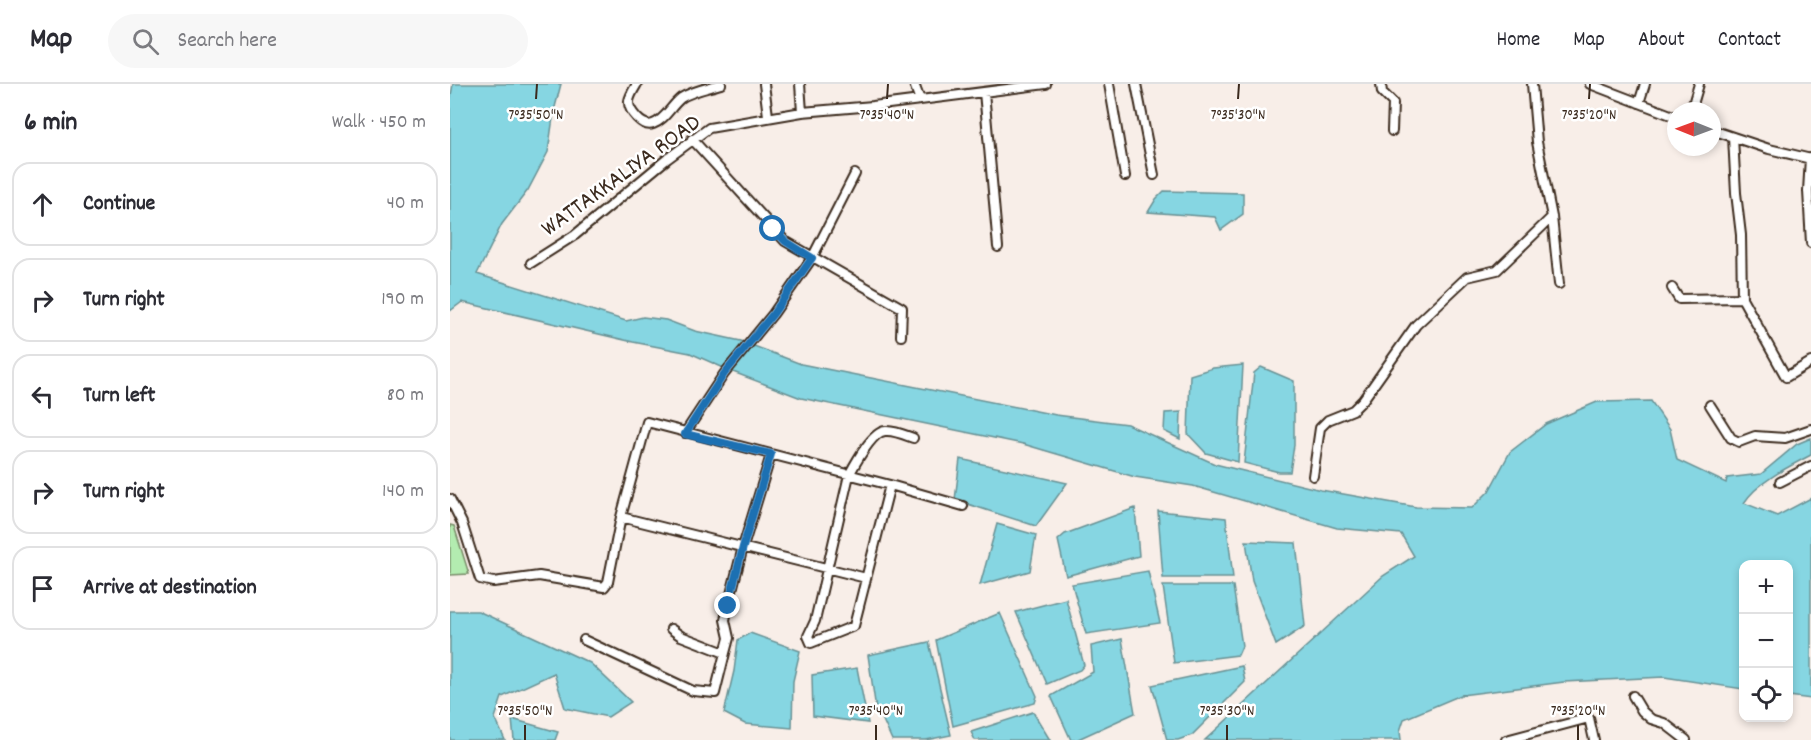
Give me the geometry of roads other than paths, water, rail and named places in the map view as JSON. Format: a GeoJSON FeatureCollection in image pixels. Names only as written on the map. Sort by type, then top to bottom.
{"type":"FeatureCollection","features":[{"type":"Feature","properties":{"kind":"street"},"geometry":{"type":"LineString","coordinates":[[637,84],[629,99],[629,106],[639,120],[652,125],[683,96],[721,84]]}},
{"type":"Feature","properties":{"kind":"street"},"geometry":{"type":"LineString","coordinates":[[764,84],[768,116]]}},
{"type":"Feature","properties":{"kind":"street"},"geometry":{"type":"LineString","coordinates":[[800,84],[802,112]]}},
{"type":"Feature","properties":{"kind":"street"},"geometry":{"type":"LineString","coordinates":[[914,84],[920,100]]}},
{"type":"Feature","properties":{"kind":"street","name":"WATTAKKALIYA ROAD"},"geometry":{"type":"LineString","coordinates":[[531,263],[575,235],[709,128],[768,116],[984,92],[995,87],[1046,84]]}},
{"type":"Feature","properties":{"kind":"street"},"geometry":{"type":"LineString","coordinates":[[1109,84],[1125,176]]}},
{"type":"Feature","properties":{"kind":"street"},"geometry":{"type":"LineString","coordinates":[[1136,84],[1154,175]]}},
{"type":"Feature","properties":{"kind":"street"},"geometry":{"type":"LineString","coordinates":[[1381,84],[1385,96],[1393,103],[1392,130]]}},
{"type":"Feature","properties":{"kind":"street"},"geometry":{"type":"LineString","coordinates":[[1532,84],[1537,142],[1552,217],[1559,284]]}},
{"type":"Feature","properties":{"kind":"street"},"geometry":{"type":"LineString","coordinates":[[1590,84],[1667,114]]}},
{"type":"Feature","properties":{"kind":"street"},"geometry":{"type":"LineString","coordinates":[[1639,103],[1644,84]]}},
{"type":"Feature","properties":{"kind":"street"},"geometry":{"type":"LineString","coordinates":[[1694,102],[1699,84]]}},
{"type":"Feature","properties":{"kind":"street"},"geometry":{"type":"LineString","coordinates":[[984,92],[998,248]]}},
{"type":"Feature","properties":{"kind":"street"},"geometry":{"type":"LineString","coordinates":[[1721,133],[1769,149],[1810,159],[1808,191],[1811,243]]}},
{"type":"Feature","properties":{"kind":"street"},"geometry":{"type":"LineString","coordinates":[[1733,137],[1741,235],[1742,298],[1786,377],[1811,362]]}},
{"type":"Feature","properties":{"kind":"street"},"geometry":{"type":"LineString","coordinates":[[692,140],[785,241],[902,308],[901,336]]}},
{"type":"Feature","properties":{"kind":"street"},"geometry":{"type":"LineString","coordinates":[[685,434],[724,374],[773,314],[812,258],[855,174]]}},
{"type":"Feature","properties":{"kind":"street"},"geometry":{"type":"LineString","coordinates":[[1313,476],[1320,428],[1328,420],[1353,410],[1363,400],[1416,325],[1467,277],[1497,270],[1552,217]]}},
{"type":"Feature","properties":{"kind":"street"},"geometry":{"type":"LineString","coordinates":[[1672,288],[1679,299],[1742,298]]}},
{"type":"Feature","properties":{"kind":"street"},"geometry":{"type":"LineString","coordinates":[[1710,405],[1731,438],[1739,442],[1755,436],[1785,438],[1811,429]]}},
{"type":"Feature","properties":{"kind":"street"},"geometry":{"type":"LineString","coordinates":[[450,499],[465,531],[480,579],[493,582],[539,576],[599,586],[607,585],[621,517],[647,422],[685,434],[771,454],[963,506]]}},
{"type":"Feature","properties":{"kind":"street"},"geometry":{"type":"LineString","coordinates":[[890,485],[854,626],[811,643],[808,636],[815,621],[849,475],[857,460],[878,433],[886,431],[914,438]]}},
{"type":"Feature","properties":{"kind":"street"},"geometry":{"type":"LineString","coordinates":[[584,640],[693,691],[715,693],[729,638],[725,620],[743,547],[771,454]]}},
{"type":"Feature","properties":{"kind":"street"},"geometry":{"type":"LineString","coordinates":[[1780,482],[1811,466]]}},
{"type":"Feature","properties":{"kind":"street"},"geometry":{"type":"LineString","coordinates":[[621,517],[866,579]]}},
{"type":"Feature","properties":{"kind":"street"},"geometry":{"type":"LineString","coordinates":[[671,628],[681,636],[725,653]]}},
{"type":"Feature","properties":{"kind":"street"},"geometry":{"type":"LineString","coordinates":[[1633,696],[1642,711],[1651,719],[1664,723],[1686,740]]}},
{"type":"Feature","properties":{"kind":"street"},"geometry":{"type":"LineString","coordinates":[[1506,740],[1589,718],[1594,740]]}},
{"type":"Feature","properties":{"kind":"water"},"geometry":{"type":"Polygon","coordinates":[[[453,84],[561,84],[554,111],[548,152],[528,190],[502,224],[477,274],[626,321],[643,317],[666,320],[695,331],[741,341],[801,364],[1056,415],[1127,424],[1215,464],[1321,490],[1416,507],[1472,508],[1489,491],[1510,452],[1546,424],[1597,402],[1651,401],[1670,429],[1677,460],[1726,483],[1727,478],[1761,474],[1797,444],[1811,438],[1811,455],[1765,481],[1744,503],[1777,516],[1811,498],[1811,699],[1793,697],[1793,560],[1739,560],[1739,688],[1664,677],[1564,682],[1461,695],[1404,719],[1400,731],[1401,740],[1205,740],[1383,576],[1414,556],[1401,534],[1337,528],[1193,486],[1135,477],[1023,444],[801,398],[690,353],[462,302],[450,311],[450,101],[453,84]]]}},
{"type":"Feature","properties":{"kind":"water"},"geometry":{"type":"Polygon","coordinates":[[[1164,191],[1243,193],[1243,214],[1221,230],[1215,217],[1148,212],[1164,191]]]}},
{"type":"Feature","properties":{"kind":"water"},"geometry":{"type":"Polygon","coordinates":[[[1243,365],[1238,462],[1206,453],[1188,434],[1190,375],[1213,368],[1243,365]]]}},
{"type":"Feature","properties":{"kind":"water"},"geometry":{"type":"Polygon","coordinates":[[[1261,367],[1294,381],[1294,445],[1290,472],[1279,472],[1244,463],[1254,373],[1261,367]]]}},
{"type":"Feature","properties":{"kind":"water"},"geometry":{"type":"Polygon","coordinates":[[[1181,412],[1180,439],[1164,431],[1165,413],[1181,412]]]}},
{"type":"Feature","properties":{"kind":"water"},"geometry":{"type":"Polygon","coordinates":[[[960,459],[1067,483],[1036,526],[955,500],[960,459]]]}},
{"type":"Feature","properties":{"kind":"water"},"geometry":{"type":"Polygon","coordinates":[[[1135,508],[1139,556],[1066,576],[1058,540],[1065,534],[1135,508]]]}},
{"type":"Feature","properties":{"kind":"water"},"geometry":{"type":"Polygon","coordinates":[[[1158,511],[1226,518],[1233,578],[1163,578],[1158,511]]]}},
{"type":"Feature","properties":{"kind":"water"},"geometry":{"type":"Polygon","coordinates":[[[997,524],[1036,535],[1030,571],[980,585],[997,524]]]}},
{"type":"Feature","properties":{"kind":"water"},"geometry":{"type":"Polygon","coordinates":[[[1246,541],[1296,543],[1305,626],[1276,645],[1252,581],[1246,541]]]}},
{"type":"Feature","properties":{"kind":"water"},"geometry":{"type":"Polygon","coordinates":[[[1148,571],[1160,623],[1086,634],[1072,584],[1148,571]]]}},
{"type":"Feature","properties":{"kind":"water"},"geometry":{"type":"Polygon","coordinates":[[[1163,586],[1233,586],[1242,646],[1238,655],[1174,663],[1163,586]]]}},
{"type":"Feature","properties":{"kind":"water"},"geometry":{"type":"Polygon","coordinates":[[[1066,599],[1084,665],[1080,670],[1047,684],[1016,612],[1066,599]]]}},
{"type":"Feature","properties":{"kind":"water"},"geometry":{"type":"Polygon","coordinates":[[[450,611],[478,611],[590,663],[631,702],[608,717],[565,708],[554,673],[502,697],[495,718],[505,740],[450,740],[450,611]]]}},
{"type":"Feature","properties":{"kind":"water"},"geometry":{"type":"Polygon","coordinates":[[[1000,613],[1037,696],[1035,703],[953,726],[936,640],[1000,613]]]}},
{"type":"Feature","properties":{"kind":"water"},"geometry":{"type":"Polygon","coordinates":[[[750,633],[800,651],[793,681],[792,728],[745,724],[724,713],[734,671],[738,640],[750,633]]]}},
{"type":"Feature","properties":{"kind":"water"},"geometry":{"type":"Polygon","coordinates":[[[1122,639],[1135,713],[1076,740],[1071,740],[1051,696],[1093,672],[1091,646],[1122,639]]]}},
{"type":"Feature","properties":{"kind":"water"},"geometry":{"type":"Polygon","coordinates":[[[929,642],[951,735],[926,740],[892,740],[882,718],[877,716],[868,655],[929,642]]]}},
{"type":"Feature","properties":{"kind":"water"},"geometry":{"type":"Polygon","coordinates":[[[1242,666],[1245,682],[1192,735],[1178,740],[1167,740],[1152,685],[1242,666]]]}},
{"type":"Feature","properties":{"kind":"water"},"geometry":{"type":"Polygon","coordinates":[[[857,668],[868,723],[813,716],[812,675],[857,668]]]}},
{"type":"Feature","properties":{"kind":"water"},"geometry":{"type":"Polygon","coordinates":[[[1033,712],[1050,740],[975,740],[971,732],[1033,712]]]}},
{"type":"Feature","properties":{"kind":"water"},"geometry":{"type":"Polygon","coordinates":[[[512,719],[558,732],[555,740],[514,740],[512,719]]]}}]}
